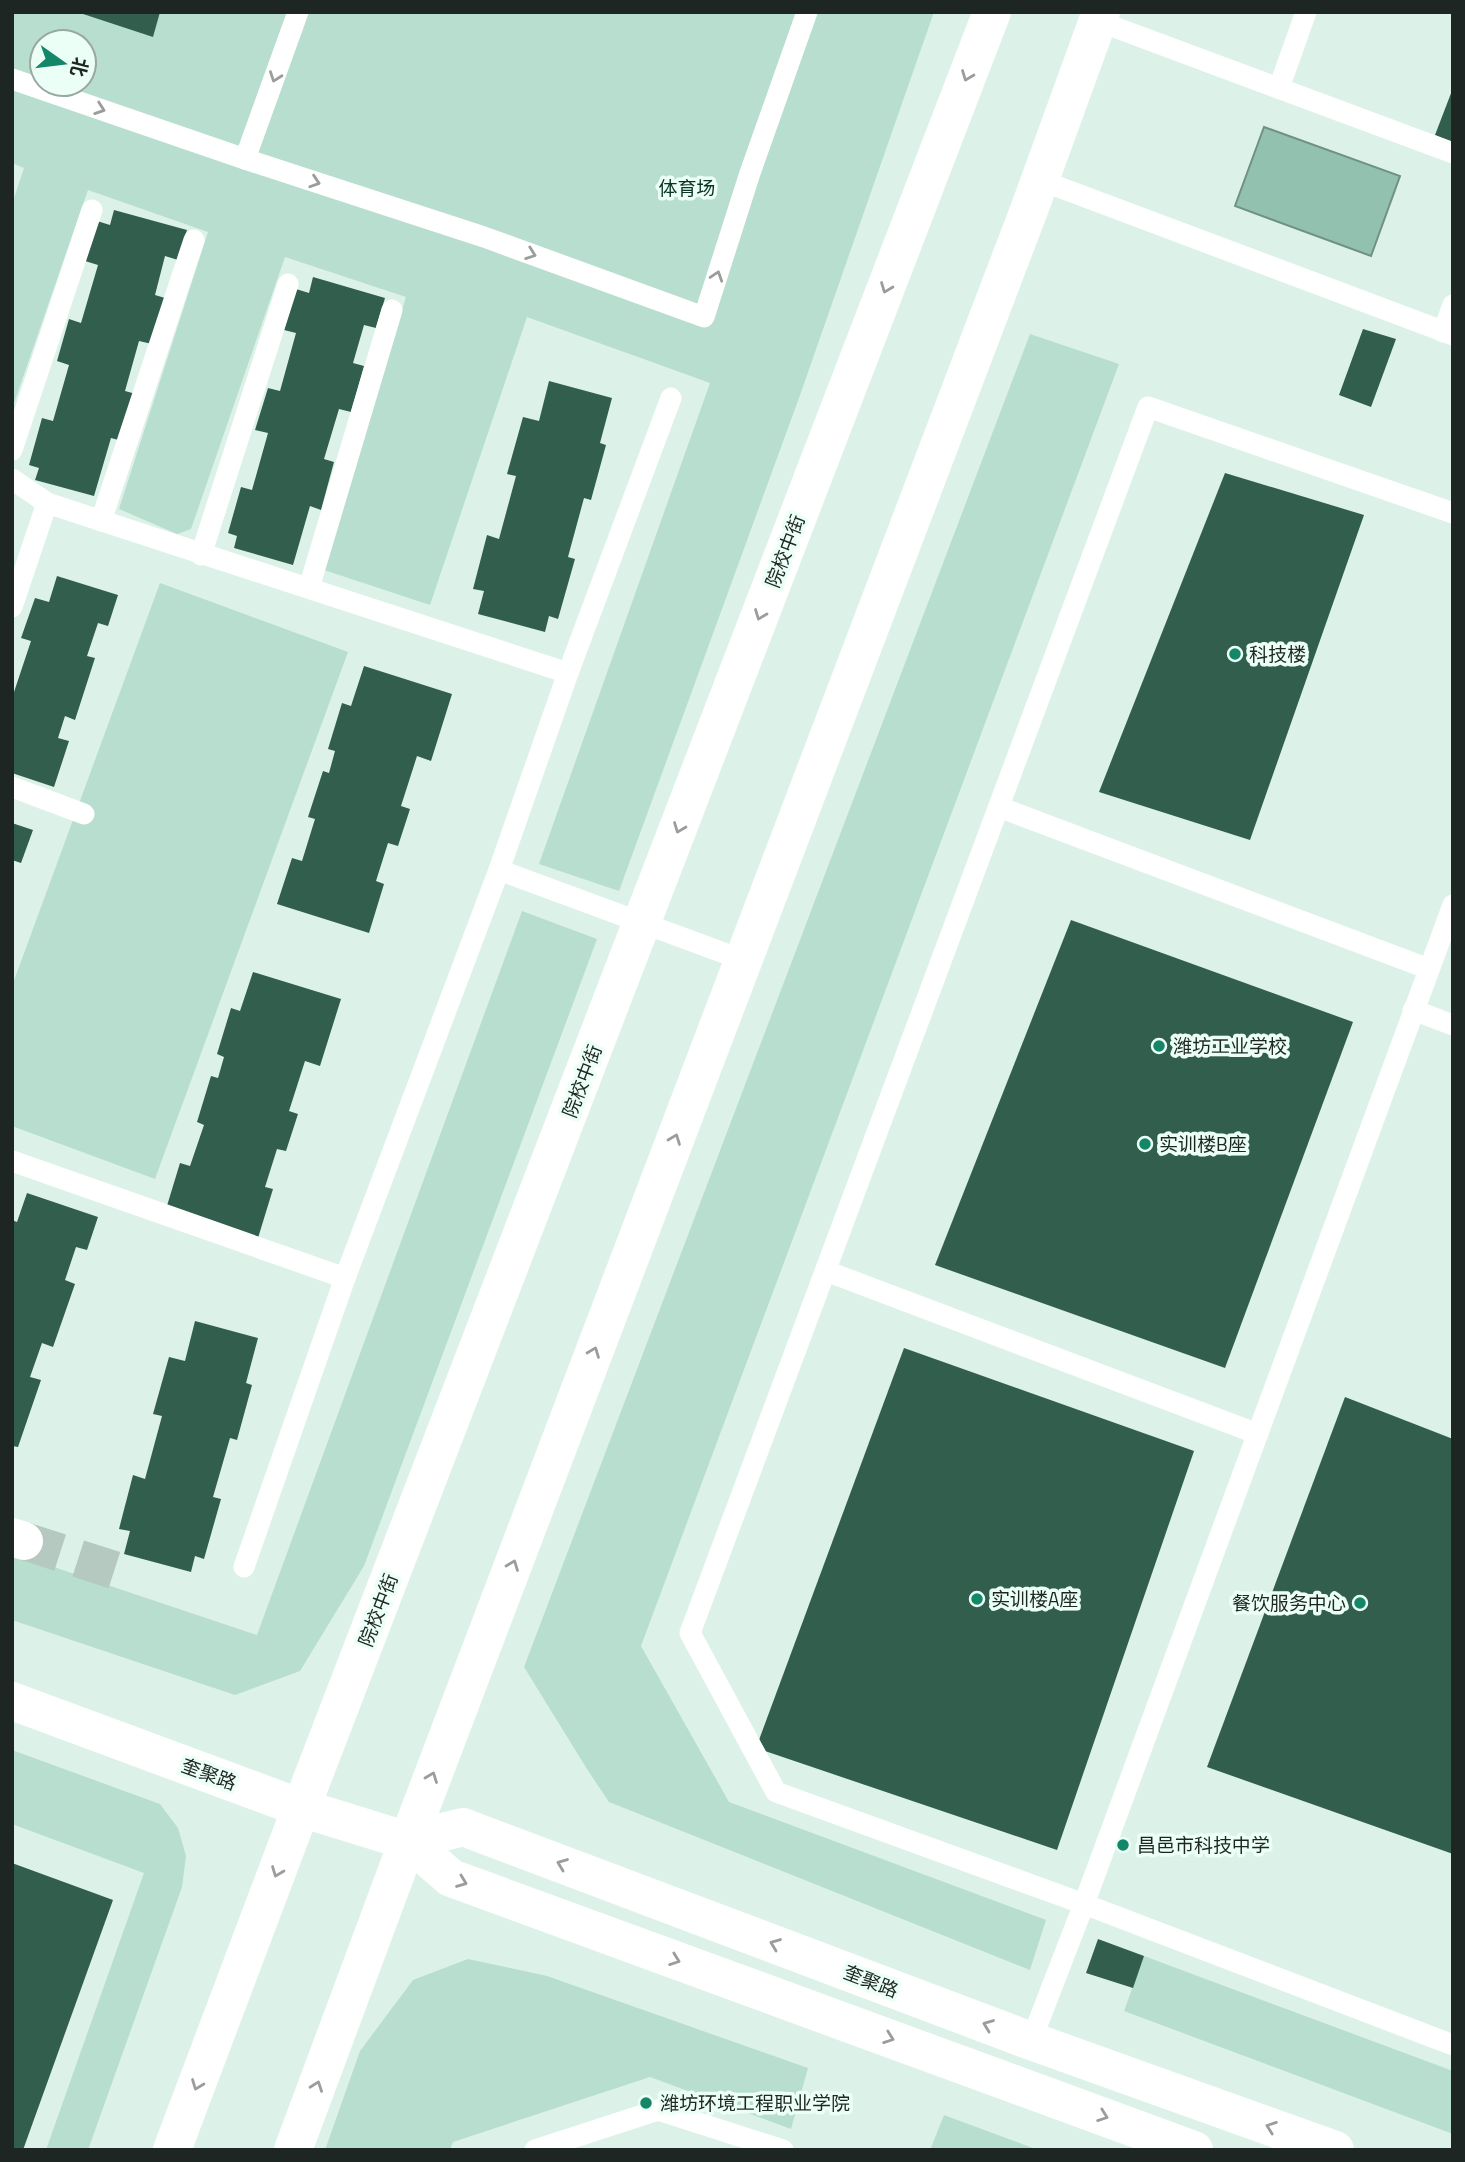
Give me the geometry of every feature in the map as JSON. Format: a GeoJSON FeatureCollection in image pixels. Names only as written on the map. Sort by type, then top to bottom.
{"type":"FeatureCollection","features":[{"type":"Feature","properties":{"kind":"main road","name":"院校中街"},"geometry":{"type":"LineString","coordinates":[[172,2150],[992,12]]}},
{"type":"Feature","properties":{"kind":"main road"},"geometry":{"type":"LineString","coordinates":[[293,2150],[408,1841],[1041,180],[1099,16]]}},
{"type":"Feature","properties":{"kind":"main road","name":"奎聚路"},"geometry":{"type":"LineString","coordinates":[[12,1700],[301,1808],[408,1841],[451,1878],[1194,2150]]}},
{"type":"Feature","properties":{"kind":"main road","name":"奎聚路"},"geometry":{"type":"LineString","coordinates":[[408,1841],[463,1827],[1031,2041],[1335,2150]]}},
{"type":"Feature","properties":{"kind":"lane"},"geometry":{"type":"LineString","coordinates":[[246,159],[298,12]]}},
{"type":"Feature","properties":{"kind":"lane"},"geometry":{"type":"LineString","coordinates":[[12,79],[484,237],[704,317],[750,173],[807,12]]}},
{"type":"Feature","properties":{"kind":"lane"},"geometry":{"type":"LineString","coordinates":[[1279,88],[1306,12]]}},
{"type":"Feature","properties":{"kind":"lane"},"geometry":{"type":"LineString","coordinates":[[1099,16],[1279,88],[1453,153]]}},
{"type":"Feature","properties":{"kind":"lane"},"geometry":{"type":"LineString","coordinates":[[1041,180],[1448,333],[1453,305]]}},
{"type":"Feature","properties":{"kind":"lane"},"geometry":{"type":"LineString","coordinates":[[12,450],[92,210]]}},
{"type":"Feature","properties":{"kind":"lane"},"geometry":{"type":"LineString","coordinates":[[101,522],[194,240]]}},
{"type":"Feature","properties":{"kind":"lane"},"geometry":{"type":"LineString","coordinates":[[201,555],[289,284]]}},
{"type":"Feature","properties":{"kind":"lane"},"geometry":{"type":"LineString","coordinates":[[309,589],[392,310]]}},
{"type":"Feature","properties":{"kind":"lane"},"geometry":{"type":"LineString","coordinates":[[244,1567],[345,1278],[499,870],[568,673],[671,398]]}},
{"type":"Feature","properties":{"kind":"lane"},"geometry":{"type":"LineString","coordinates":[[1453,513],[1148,407],[690,1633],[775,1792],[1084,1904],[1453,2045]]}},
{"type":"Feature","properties":{"kind":"lane"},"geometry":{"type":"LineString","coordinates":[[12,479],[47,503],[101,522],[568,673]]}},
{"type":"Feature","properties":{"kind":"lane"},"geometry":{"type":"LineString","coordinates":[[12,607],[47,503]]}},
{"type":"Feature","properties":{"kind":"lane"},"geometry":{"type":"LineString","coordinates":[[12,787],[83,814]]}},
{"type":"Feature","properties":{"kind":"lane"},"geometry":{"type":"LineString","coordinates":[[999,807],[1429,969]]}},
{"type":"Feature","properties":{"kind":"lane"},"geometry":{"type":"LineString","coordinates":[[499,870],[743,960]]}},
{"type":"Feature","properties":{"kind":"lane"},"geometry":{"type":"LineString","coordinates":[[1031,2041],[1453,905]]}},
{"type":"Feature","properties":{"kind":"lane"},"geometry":{"type":"LineString","coordinates":[[1413,1010],[1453,1025]]}},
{"type":"Feature","properties":{"kind":"lane"},"geometry":{"type":"LineString","coordinates":[[12,1161],[345,1278]]}},
{"type":"Feature","properties":{"kind":"lane"},"geometry":{"type":"LineString","coordinates":[[826,1271],[1258,1434]]}},
{"type":"Feature","properties":{"kind":"lane"},"geometry":{"type":"LineString","coordinates":[[535,2150],[658,2109],[783,2150]]}},
{"type":"Feature","properties":{"kind":"green space","name":"体育场"},"geometry":{"type":"Polygon","coordinates":[[[12,12],[934,12],[799,398],[619,891],[539,864],[710,383],[527,317],[430,605],[321,569],[406,297],[285,257],[191,529],[177,534],[119,509],[208,232],[88,190],[12,409],[12,204],[24,168],[12,163],[12,12]]]}},
{"type":"Feature","properties":{"kind":"green space"},"geometry":{"type":"Polygon","coordinates":[[[1030,334],[1119,364],[641,1646],[729,1802],[1046,1920],[1030,1970],[609,1802],[524,1667],[1030,334]]]}},
{"type":"Feature","properties":{"kind":"green space"},"geometry":{"type":"Polygon","coordinates":[[[160,583],[348,652],[155,1179],[12,1126],[12,986],[160,583]]]}},
{"type":"Feature","properties":{"kind":"green space"},"geometry":{"type":"Polygon","coordinates":[[[522,911],[597,939],[364,1566],[300,1671],[235,1695],[12,1620],[12,1553],[257,1635],[522,911]]]}},
{"type":"Feature","properties":{"kind":"green space"},"geometry":{"type":"Polygon","coordinates":[[[12,1750],[160,1804],[178,1828],[186,1856],[182,1887],[88,2150],[46,2150],[144,1873],[12,1824],[12,1750]]]}},
{"type":"Feature","properties":{"kind":"green space"},"geometry":{"type":"Polygon","coordinates":[[[1144,1956],[1453,2071],[1453,2134],[1124,2011],[1144,1956]]]}},
{"type":"Feature","properties":{"kind":"green space"},"geometry":{"type":"Polygon","coordinates":[[[468,1959],[547,1976],[808,2068],[791,2129],[650,2077],[453,2142],[450,2150],[325,2150],[360,2051],[413,1980],[468,1959]]]}},
{"type":"Feature","properties":{"kind":"green space"},"geometry":{"type":"Polygon","coordinates":[[[944,2115],[1038,2150],[930,2150],[944,2115]]]}},
{"type":"Feature","properties":{"kind":"shaded area"},"geometry":{"type":"Polygon","coordinates":[[[1264,127],[1400,176],[1371,256],[1235,206],[1264,127]]]}},
{"type":"Feature","properties":{"kind":"building"},"geometry":{"type":"Polygon","coordinates":[[[77,12],[160,12],[153,37],[77,12]]]}},
{"type":"Feature","properties":{"kind":"building"},"geometry":{"type":"Polygon","coordinates":[[[1453,88],[1453,142],[1435,135],[1453,88]]]}},
{"type":"Feature","properties":{"kind":"building"},"geometry":{"type":"Polygon","coordinates":[[[114,210],[187,230],[178,260],[165,256],[155,295],[165,298],[152,344],[139,341],[125,391],[136,394],[122,441],[111,438],[94,496],[35,480],[39,468],[29,465],[42,418],[53,421],[69,365],[57,361],[69,319],[81,323],[98,265],[85,261],[97,221],[110,225],[114,210]]]}},
{"type":"Feature","properties":{"kind":"building"},"geometry":{"type":"Polygon","coordinates":[[[313,277],[385,298],[376,328],[364,325],[353,363],[364,366],[351,412],[339,409],[324,459],[334,462],[321,510],[310,506],[293,565],[234,548],[237,536],[228,533],[241,487],[252,490],[268,433],[255,430],[268,388],[280,391],[296,333],[284,330],[296,289],[309,293],[313,277]]]}},
{"type":"Feature","properties":{"kind":"building"},"geometry":{"type":"Polygon","coordinates":[[[1363,329],[1396,339],[1371,407],[1339,395],[1363,329]]]}},
{"type":"Feature","properties":{"kind":"building"},"geometry":{"type":"Polygon","coordinates":[[[549,381],[612,398],[600,443],[606,445],[591,500],[584,498],[568,557],[575,559],[558,619],[549,616],[545,632],[478,614],[484,591],[473,589],[487,535],[499,539],[516,476],[507,474],[523,417],[539,421],[549,381]]]}},
{"type":"Feature","properties":{"kind":"building","name":"科技楼"},"geometry":{"type":"Polygon","coordinates":[[[1225,473],[1364,515],[1250,840],[1099,792],[1225,473]]]}},
{"type":"Feature","properties":{"kind":"building"},"geometry":{"type":"Polygon","coordinates":[[[57,576],[118,595],[108,626],[98,623],[87,656],[95,658],[75,720],[65,716],[58,738],[69,741],[54,787],[12,773],[12,698],[31,641],[21,638],[35,598],[49,602],[57,576]]]}},
{"type":"Feature","properties":{"kind":"building"},"geometry":{"type":"Polygon","coordinates":[[[364,666],[452,694],[431,761],[417,756],[401,806],[410,809],[398,846],[388,843],[376,881],[384,884],[369,933],[277,904],[292,858],[302,861],[315,819],[308,817],[323,771],[329,773],[335,751],[328,749],[342,703],[351,706],[364,666]]]}},
{"type":"Feature","properties":{"kind":"building"},"geometry":{"type":"Polygon","coordinates":[[[12,823],[33,830],[21,863],[12,860],[12,823]]]}},
{"type":"Feature","properties":{"kind":"building","name":"实训楼B座"},"geometry":{"type":"Polygon","coordinates":[[[1071,920],[1353,1022],[1225,1368],[935,1265],[1071,920]]]}},
{"type":"Feature","properties":{"kind":"building"},"geometry":{"type":"Polygon","coordinates":[[[253,972],[341,999],[320,1066],[305,1061],[289,1111],[298,1114],[286,1151],[277,1149],[265,1187],[273,1189],[258,1238],[166,1209],[180,1163],[190,1166],[204,1125],[197,1122],[211,1076],[218,1078],[224,1057],[217,1054],[231,1008],[240,1011],[253,972]]]}},
{"type":"Feature","properties":{"kind":"building"},"geometry":{"type":"Polygon","coordinates":[[[27,1193],[98,1217],[87,1250],[76,1247],[65,1280],[75,1284],[53,1347],[42,1343],[30,1377],[41,1380],[18,1447],[12,1446],[12,1220],[17,1222],[27,1193]]]}},
{"type":"Feature","properties":{"kind":"building"},"geometry":{"type":"Polygon","coordinates":[[[195,1321],[258,1338],[246,1383],[252,1385],[237,1440],[230,1438],[213,1497],[221,1499],[204,1559],[195,1556],[191,1572],[124,1554],[130,1531],[119,1529],[133,1475],[145,1479],[162,1416],[153,1414],[169,1357],[185,1361],[195,1321]]]}},
{"type":"Feature","properties":{"kind":"building","name":"实训楼A座"},"geometry":{"type":"Polygon","coordinates":[[[904,1348],[1194,1451],[1057,1850],[756,1748],[904,1348]]]}},
{"type":"Feature","properties":{"kind":"building","name":"餐饮服务中心"},"geometry":{"type":"Polygon","coordinates":[[[1345,1397],[1453,1439],[1453,1854],[1207,1767],[1345,1397]]]}},
{"type":"Feature","properties":{"kind":"building"},"geometry":{"type":"Polygon","coordinates":[[[12,1863],[113,1900],[23,2150],[12,2150],[12,1863]]]}},
{"type":"Feature","properties":{"kind":"building"},"geometry":{"type":"Polygon","coordinates":[[[1098,1939],[1144,1956],[1133,1988],[1086,1973],[1098,1939]]]}},
{"type":"Feature","properties":{"kind":"tunnel"},"geometry":{"type":"LineString","coordinates":[[24,1541],[117,1571]]}},
{"type":"Feature","properties":{"kind":"place","name":"科技楼"},"geometry":{"type":"Point","coordinates":[1235,654]}},
{"type":"Feature","properties":{"kind":"place","name":"潍坊工业学校"},"geometry":{"type":"Point","coordinates":[1159,1046]}},
{"type":"Feature","properties":{"kind":"place","name":"实训楼B座"},"geometry":{"type":"Point","coordinates":[1145,1144]}},
{"type":"Feature","properties":{"kind":"place","name":"实训楼A座"},"geometry":{"type":"Point","coordinates":[977,1599]}},
{"type":"Feature","properties":{"kind":"place","name":"餐饮服务中心"},"geometry":{"type":"Point","coordinates":[1360,1603]}},
{"type":"Feature","properties":{"kind":"place","name":"昌邑市科技中学"},"geometry":{"type":"Point","coordinates":[1123,1845]}},
{"type":"Feature","properties":{"kind":"place","name":"潍坊环境工程职业学院"},"geometry":{"type":"Point","coordinates":[646,2103]}}]}
